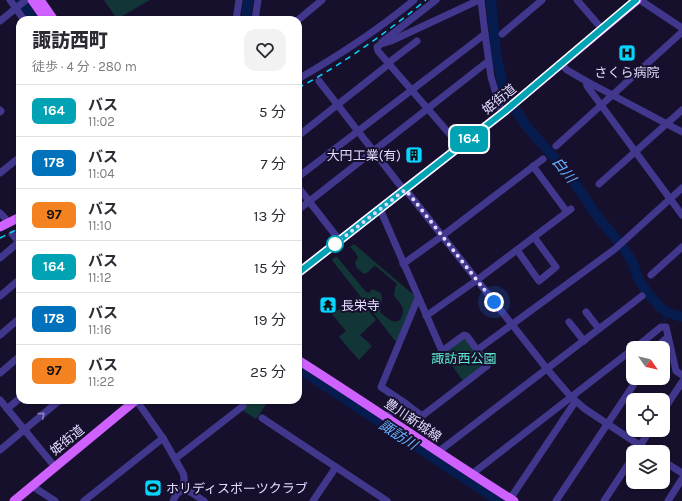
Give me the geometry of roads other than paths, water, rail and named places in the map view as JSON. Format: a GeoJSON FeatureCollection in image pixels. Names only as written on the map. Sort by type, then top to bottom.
{"type":"FeatureCollection","features":[{"type":"Feature","properties":{"kind":"main road"},"geometry":{"type":"LineString","coordinates":[[32,0],[43,16]]}},
{"type":"Feature","properties":{"kind":"main road"},"geometry":{"type":"LineString","coordinates":[[40,0],[51,16]]}},
{"type":"Feature","properties":{"kind":"main road","name":"姫街道"},"geometry":{"type":"LineString","coordinates":[[302,270],[516,103],[636,0]]}},
{"type":"Feature","properties":{"kind":"main road"},"geometry":{"type":"LineString","coordinates":[[3,225],[16,219]]}},
{"type":"Feature","properties":{"kind":"main road","name":"豊川新城線"},"geometry":{"type":"LineString","coordinates":[[302,363],[512,500]]}},
{"type":"Feature","properties":{"kind":"main road","name":"姫街道"},"geometry":{"type":"LineString","coordinates":[[14,501],[131,404]]}},
{"type":"Feature","properties":{"kind":"street"},"geometry":{"type":"LineString","coordinates":[[10,0],[17,7],[22,16]]}},
{"type":"Feature","properties":{"kind":"street"},"geometry":{"type":"LineString","coordinates":[[0,21],[26,0]]}},
{"type":"Feature","properties":{"kind":"street"},"geometry":{"type":"LineString","coordinates":[[237,16],[239,0]]}},
{"type":"Feature","properties":{"kind":"street"},"geometry":{"type":"LineString","coordinates":[[256,16],[258,0]]}},
{"type":"Feature","properties":{"kind":"street"},"geometry":{"type":"LineString","coordinates":[[302,17],[322,0]]}},
{"type":"Feature","properties":{"kind":"street"},"geometry":{"type":"LineString","coordinates":[[436,0],[377,47],[378,51],[460,146]]}},
{"type":"Feature","properties":{"kind":"street"},"geometry":{"type":"LineString","coordinates":[[381,44],[391,41],[480,0],[492,77],[504,112]]}},
{"type":"Feature","properties":{"kind":"street"},"geometry":{"type":"LineString","coordinates":[[502,34],[542,0]]}},
{"type":"Feature","properties":{"kind":"street"},"geometry":{"type":"LineString","coordinates":[[577,0],[602,29]]}},
{"type":"Feature","properties":{"kind":"street"},"geometry":{"type":"LineString","coordinates":[[640,0],[682,28]]}},
{"type":"Feature","properties":{"kind":"street"},"geometry":{"type":"LineString","coordinates":[[302,77],[325,64],[394,16],[410,1]]}},
{"type":"Feature","properties":{"kind":"street"},"geometry":{"type":"LineString","coordinates":[[556,146],[682,32]]}},
{"type":"Feature","properties":{"kind":"street"},"geometry":{"type":"LineString","coordinates":[[302,174],[485,34]]}},
{"type":"Feature","properties":{"kind":"street"},"geometry":{"type":"LineString","coordinates":[[302,133],[417,41]]}},
{"type":"Feature","properties":{"kind":"street"},"geometry":{"type":"LineString","coordinates":[[302,207],[486,63]]}},
{"type":"Feature","properties":{"kind":"street"},"geometry":{"type":"LineString","coordinates":[[561,64],[567,70],[586,82],[682,132]]}},
{"type":"Feature","properties":{"kind":"street"},"geometry":{"type":"LineString","coordinates":[[318,81],[373,152],[410,195],[476,280],[573,400],[633,445]]}},
{"type":"Feature","properties":{"kind":"street"},"geometry":{"type":"LineString","coordinates":[[586,82],[587,86],[634,152],[682,215]]}},
{"type":"Feature","properties":{"kind":"street"},"geometry":{"type":"LineString","coordinates":[[599,184],[682,110]]}},
{"type":"Feature","properties":{"kind":"street"},"geometry":{"type":"LineString","coordinates":[[403,264],[542,159]]}},
{"type":"Feature","properties":{"kind":"street"},"geometry":{"type":"LineString","coordinates":[[0,173],[16,160]]}},
{"type":"Feature","properties":{"kind":"street"},"geometry":{"type":"LineString","coordinates":[[426,316],[569,211],[533,166]]}},
{"type":"Feature","properties":{"kind":"street"},"geometry":{"type":"LineString","coordinates":[[477,350],[616,248],[682,188]]}},
{"type":"Feature","properties":{"kind":"street"},"geometry":{"type":"LineString","coordinates":[[302,192],[340,241]]}},
{"type":"Feature","properties":{"kind":"street"},"geometry":{"type":"LineString","coordinates":[[380,210],[442,352],[464,335],[467,336],[487,364],[487,366],[422,416],[381,387],[418,298]]}},
{"type":"Feature","properties":{"kind":"street"},"geometry":{"type":"LineString","coordinates":[[0,213],[5,218],[3,225]]}},
{"type":"Feature","properties":{"kind":"street"},"geometry":{"type":"LineString","coordinates":[[12,234],[16,239]]}},
{"type":"Feature","properties":{"kind":"street"},"geometry":{"type":"LineString","coordinates":[[517,250],[539,281],[556,267],[534,237]]}},
{"type":"Feature","properties":{"kind":"street"},"geometry":{"type":"LineString","coordinates":[[0,258],[16,245]]}},
{"type":"Feature","properties":{"kind":"street"},"geometry":{"type":"LineString","coordinates":[[651,275],[682,247]]}},
{"type":"Feature","properties":{"kind":"street"},"geometry":{"type":"LineString","coordinates":[[0,296],[16,282]]}},
{"type":"Feature","properties":{"kind":"street"},"geometry":{"type":"LineString","coordinates":[[438,452],[642,296]]}},
{"type":"Feature","properties":{"kind":"street"},"geometry":{"type":"LineString","coordinates":[[586,312],[599,329]]}},
{"type":"Feature","properties":{"kind":"street"},"geometry":{"type":"LineString","coordinates":[[0,335],[16,321]]}},
{"type":"Feature","properties":{"kind":"street"},"geometry":{"type":"LineString","coordinates":[[569,322],[584,341]]}},
{"type":"Feature","properties":{"kind":"street"},"geometry":{"type":"LineString","coordinates":[[644,341],[661,328],[666,327],[676,371],[682,375]]}},
{"type":"Feature","properties":{"kind":"street"},"geometry":{"type":"LineString","coordinates":[[663,341],[668,337]]}},
{"type":"Feature","properties":{"kind":"street"},"geometry":{"type":"LineString","coordinates":[[472,474],[573,400],[626,356]]}},
{"type":"Feature","properties":{"kind":"street"},"geometry":{"type":"LineString","coordinates":[[0,374],[16,360]]}},
{"type":"Feature","properties":{"kind":"street"},"geometry":{"type":"LineString","coordinates":[[670,400],[682,382]]}},
{"type":"Feature","properties":{"kind":"street"},"geometry":{"type":"LineString","coordinates":[[556,501],[633,385]]}},
{"type":"Feature","properties":{"kind":"street"},"geometry":{"type":"LineString","coordinates":[[0,400],[55,467]]}},
{"type":"Feature","properties":{"kind":"street"},"geometry":{"type":"LineString","coordinates":[[512,500],[573,400]]}},
{"type":"Feature","properties":{"kind":"street"},"geometry":{"type":"LineString","coordinates":[[7,409],[16,401]]}},
{"type":"Feature","properties":{"kind":"street"},"geometry":{"type":"LineString","coordinates":[[386,417],[405,403]]}},
{"type":"Feature","properties":{"kind":"street"},"geometry":{"type":"LineString","coordinates":[[0,450],[55,404]]}},
{"type":"Feature","properties":{"kind":"street"},"geometry":{"type":"LineString","coordinates":[[139,404],[163,438],[184,476],[183,484],[173,501]]}},
{"type":"Feature","properties":{"kind":"street"},"geometry":{"type":"LineString","coordinates":[[175,459],[243,406]]}},
{"type":"Feature","properties":{"kind":"street"},"geometry":{"type":"LineString","coordinates":[[262,418],[387,501]]}},
{"type":"Feature","properties":{"kind":"street"},"geometry":{"type":"LineString","coordinates":[[84,501],[163,438]]}},
{"type":"Feature","properties":{"kind":"street"},"geometry":{"type":"LineString","coordinates":[[670,465],[682,473]]}},
{"type":"Feature","properties":{"kind":"street"},"geometry":{"type":"LineString","coordinates":[[314,501],[336,467]]}},
{"type":"Feature","properties":{"kind":"street"},"geometry":{"type":"LineString","coordinates":[[604,501],[626,467]]}},
{"type":"Feature","properties":{"kind":"street"},"geometry":{"type":"LineString","coordinates":[[668,501],[682,479]]}},
{"type":"Feature","properties":{"kind":"street"},"geometry":{"type":"LineString","coordinates":[[32,486],[54,501]]}},
{"type":"Feature","properties":{"kind":"street"},"geometry":{"type":"LineString","coordinates":[[179,492],[187,490],[204,501]]}},
{"type":"Feature","properties":{"kind":"waterway","name":"諏訪川"},"geometry":{"type":"LineString","coordinates":[[20,0],[31,16]]}},
{"type":"Feature","properties":{"kind":"waterway"},"geometry":{"type":"LineString","coordinates":[[246,16],[248,0]]}},
{"type":"Feature","properties":{"kind":"waterway","name":"白川"},"geometry":{"type":"LineString","coordinates":[[491,0],[496,53],[505,95],[527,127],[568,173],[597,216],[623,247],[633,263],[638,278],[649,295],[662,309],[682,317]]}},
{"type":"Feature","properties":{"kind":"waterway"},"geometry":{"type":"LineString","coordinates":[[662,309],[665,321]]}},
{"type":"Feature","properties":{"kind":"waterway","name":"諏訪川"},"geometry":{"type":"LineString","coordinates":[[302,371],[499,501]]}},
{"type":"Feature","properties":{"kind":"railway"},"geometry":{"type":"LineString","coordinates":[[302,86],[364,47],[426,0]]}},
{"type":"Feature","properties":{"kind":"railway"},"geometry":{"type":"LineString","coordinates":[[0,238],[16,230]]}},
{"type":"Feature","properties":{"kind":"place","name":"さくら病院"},"geometry":{"type":"Point","coordinates":[627,53]}},
{"type":"Feature","properties":{"kind":"place","name":"大円工業(有)"},"geometry":{"type":"Point","coordinates":[414,155]}},
{"type":"Feature","properties":{"kind":"place","name":"長栄寺"},"geometry":{"type":"Point","coordinates":[328,305]}},
{"type":"Feature","properties":{"kind":"place","name":"ホリディスポーツクラブ"},"geometry":{"type":"Point","coordinates":[153,488]}},
{"type":"Feature","properties":{"kind":"park label","name":"諏訪西公園"},"geometry":{"type":"Point","coordinates":[464,358]}}]}
